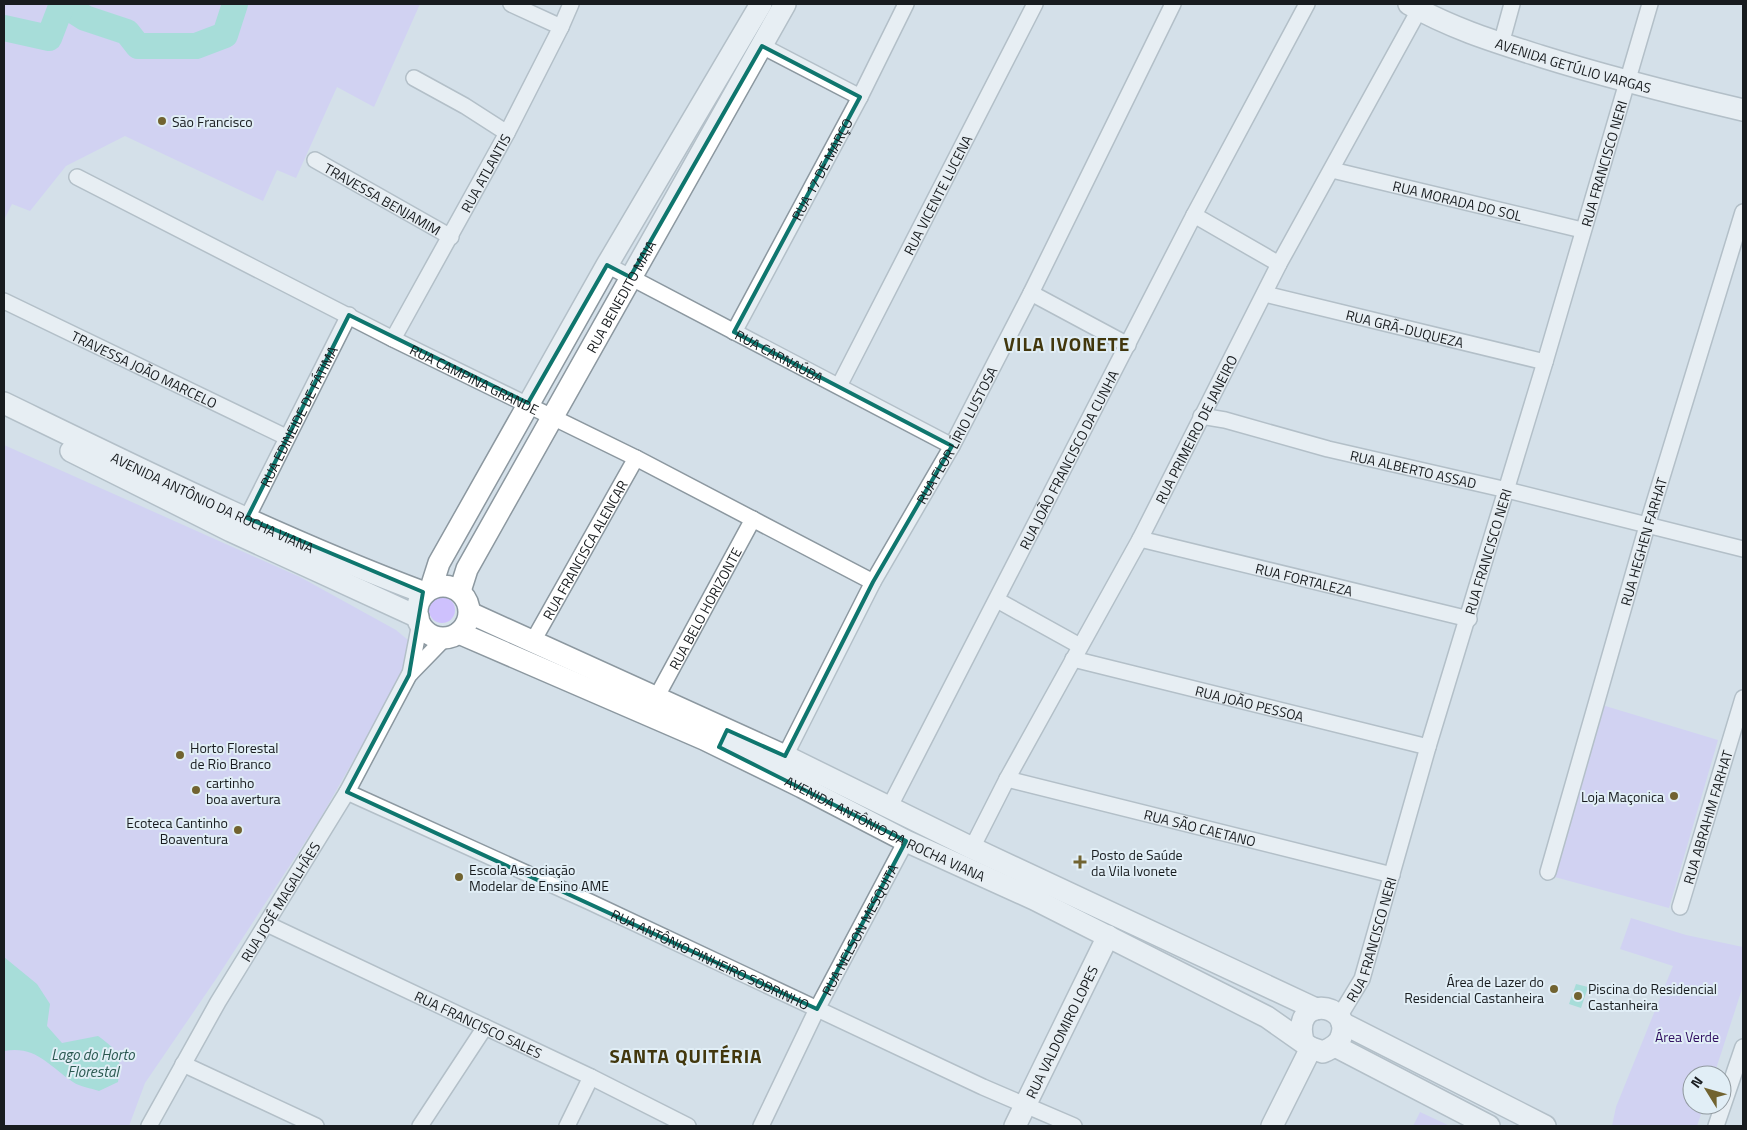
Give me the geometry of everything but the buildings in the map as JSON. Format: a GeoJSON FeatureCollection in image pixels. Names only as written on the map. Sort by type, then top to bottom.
{"type":"FeatureCollection","features":[{"type":"Feature","properties":{"kind":"main road","name":"RUA BENEDITO MAIA"},"geometry":{"type":"LineString","coordinates":[[460,591],[466,569],[762,46],[767,7]]}},
{"type":"Feature","properties":{"kind":"main road","name":"RUA BENEDITO MAIA"},"geometry":{"type":"LineString","coordinates":[[428,590],[439,563],[607,265],[767,7]]}},
{"type":"Feature","properties":{"kind":"main road","name":"AVENIDA GETÚLIO VARGAS"},"geometry":{"type":"LineString","coordinates":[[1414,7],[1501,44],[1627,82],[1743,110]]}},
{"type":"Feature","properties":{"kind":"main road","name":"AVENIDA ANTÔNIO DA ROCHA VIANA"},"geometry":{"type":"LineString","coordinates":[[4,403],[247,518],[368,572],[428,590]]}},
{"type":"Feature","properties":{"kind":"main road","name":"AVENIDA ANTÔNIO DA ROCHA VIANA"},"geometry":{"type":"LineString","coordinates":[[4,417],[231,530],[419,620]]}},
{"type":"Feature","properties":{"kind":"main road"},"geometry":{"type":"LineString","coordinates":[[440,584],[460,591],[465,597],[470,613],[468,620],[452,635],[430,635],[419,620],[417,608],[428,590],[440,584]]}},
{"type":"Feature","properties":{"kind":"main road","name":"AVENIDA ANTÔNIO DA ROCHA VIANA"},"geometry":{"type":"LineString","coordinates":[[470,613],[785,756],[972,848],[1316,1009]]}},
{"type":"Feature","properties":{"kind":"main road","name":"AVENIDA ANTÔNIO DA ROCHA VIANA"},"geometry":{"type":"LineString","coordinates":[[452,635],[704,739],[802,786],[906,841],[1034,899],[1108,936],[1267,1017],[1307,1044]]}},
{"type":"Feature","properties":{"kind":"main road","name":"RUA VALDOMIRO LOPES"},"geometry":{"type":"LineString","coordinates":[[1015,1126],[1108,936]]}},
{"type":"Feature","properties":{"kind":"main road"},"geometry":{"type":"LineString","coordinates":[[1341,1020],[1342,1036],[1335,1046],[1323,1052],[1307,1044],[1300,1029],[1301,1022],[1309,1012],[1316,1009],[1329,1009],[1341,1020],[1545,1126]]}},
{"type":"Feature","properties":{"kind":"main road"},"geometry":{"type":"LineString","coordinates":[[1272,1126],[1307,1044]]}},
{"type":"Feature","properties":{"kind":"main road"},"geometry":{"type":"LineString","coordinates":[[1335,1046],[1489,1126]]}},
{"type":"Feature","properties":{"kind":"street"},"geometry":{"type":"LineString","coordinates":[[511,4],[561,27]]}},
{"type":"Feature","properties":{"kind":"street","name":"RUA ATLANTIS"},"geometry":{"type":"LineString","coordinates":[[393,339],[507,134],[571,4]]}},
{"type":"Feature","properties":{"kind":"street","name":"RUA 17 DE MARÇO"},"geometry":{"type":"LineString","coordinates":[[734,332],[860,97],[906,4]]}},
{"type":"Feature","properties":{"kind":"street","name":"RUA VICENTE LUCENA"},"geometry":{"type":"LineString","coordinates":[[839,386],[1035,4]]}},
{"type":"Feature","properties":{"kind":"street","name":"RUA FLOR LÍRIO LUSTOSA"},"geometry":{"type":"LineString","coordinates":[[785,756],[873,582],[952,446],[1031,293],[1173,4]]}},
{"type":"Feature","properties":{"kind":"street","name":"RUA JOÃO FRANCISCO DA CUNHA"},"geometry":{"type":"LineString","coordinates":[[889,808],[1194,215],[1307,4]]}},
{"type":"Feature","properties":{"kind":"street"},"geometry":{"type":"LineString","coordinates":[[1501,44],[1512,4]]}},
{"type":"Feature","properties":{"kind":"street","name":"RUA FRANCISCO NERI"},"geometry":{"type":"LineString","coordinates":[[1341,1020],[1362,979],[1428,747],[1469,619],[1650,4]]}},
{"type":"Feature","properties":{"kind":"street","name":"RUA PRIMEIRO DE JANEIRO"},"geometry":{"type":"LineString","coordinates":[[972,848],[1007,779],[1140,538],[1279,264],[1332,170],[1414,7]]}},
{"type":"Feature","properties":{"kind":"street"},"geometry":{"type":"LineString","coordinates":[[762,46],[860,97]]}},
{"type":"Feature","properties":{"kind":"street"},"geometry":{"type":"LineString","coordinates":[[414,78],[465,106],[507,134]]}},
{"type":"Feature","properties":{"kind":"street","name":"TRAVESSA BENJAMIM"},"geometry":{"type":"LineString","coordinates":[[315,160],[451,237]]}},
{"type":"Feature","properties":{"kind":"street","name":"RUA MORADA DO SOL"},"geometry":{"type":"LineString","coordinates":[[1332,170],[1582,230]]}},
{"type":"Feature","properties":{"kind":"street","name":"RUA CAMPINA GRANDE"},"geometry":{"type":"LineString","coordinates":[[78,177],[393,339],[528,403],[552,417],[636,458],[873,582]]}},
{"type":"Feature","properties":{"kind":"street","name":"RUA HEGHEN FARHAT"},"geometry":{"type":"LineString","coordinates":[[1548,872],[1647,526],[1743,212]]}},
{"type":"Feature","properties":{"kind":"street"},"geometry":{"type":"LineString","coordinates":[[1194,215],[1279,264]]}},
{"type":"Feature","properties":{"kind":"street","name":"RUA CARNAÚBA"},"geometry":{"type":"LineString","coordinates":[[607,265],[952,446]]}},
{"type":"Feature","properties":{"kind":"street"},"geometry":{"type":"LineString","coordinates":[[1031,293],[1128,345]]}},
{"type":"Feature","properties":{"kind":"street","name":"RUA GRÃ-DUQUEZA"},"geometry":{"type":"LineString","coordinates":[[1265,294],[1545,362]]}},
{"type":"Feature","properties":{"kind":"street","name":"TRAVESSA JOÃO MARCELO"},"geometry":{"type":"LineString","coordinates":[[4,302],[286,437]]}},
{"type":"Feature","properties":{"kind":"street","name":"RUA EDINEIDE DE FÁTIMA"},"geometry":{"type":"LineString","coordinates":[[247,518],[286,437],[349,315]]}},
{"type":"Feature","properties":{"kind":"street","name":"RUA ALBERTO ASSAD"},"geometry":{"type":"LineString","coordinates":[[1201,416],[1447,478],[1507,490],[1743,549]]}},
{"type":"Feature","properties":{"kind":"street","name":"RUA FRANCISCA ALENCAR"},"geometry":{"type":"LineString","coordinates":[[533,641],[636,458]]}},
{"type":"Feature","properties":{"kind":"street","name":"RUA BELO HORIZONTE"},"geometry":{"type":"LineString","coordinates":[[656,698],[753,519]]}},
{"type":"Feature","properties":{"kind":"street","name":"RUA FORTALEZA"},"geometry":{"type":"LineString","coordinates":[[1140,538],[1469,619]]}},
{"type":"Feature","properties":{"kind":"street","name":"RUA JOÃO PESSOA"},"geometry":{"type":"LineString","coordinates":[[997,600],[1076,652],[1428,747]]}},
{"type":"Feature","properties":{"kind":"street","name":"RUA JOSÉ MAGALHÃES"},"geometry":{"type":"LineString","coordinates":[[150,1126],[218,1002],[347,792],[409,675],[419,620]]}},
{"type":"Feature","properties":{"kind":"street","name":"RUA JOSÉ MAGALHÃES"},"geometry":{"type":"LineString","coordinates":[[409,675],[452,635]]}},
{"type":"Feature","properties":{"kind":"street","name":"RUA ABRAHIM FARHAT"},"geometry":{"type":"LineString","coordinates":[[1680,907],[1743,698]]}},
{"type":"Feature","properties":{"kind":"street","name":"RUA SÃO CAETANO"},"geometry":{"type":"LineString","coordinates":[[1007,779],[1392,875]]}},
{"type":"Feature","properties":{"kind":"street","name":"RUA ANTÔNIO PINHEIRO SOBRINHO"},"geometry":{"type":"LineString","coordinates":[[347,792],[983,1086],[1074,1126]]}},
{"type":"Feature","properties":{"kind":"street","name":"RUA NELSON MESQUITA"},"geometry":{"type":"LineString","coordinates":[[761,1126],[817,1009],[906,841]]}},
{"type":"Feature","properties":{"kind":"street","name":"RUA FRANCISCO SALES"},"geometry":{"type":"LineString","coordinates":[[267,924],[590,1077],[688,1126]]}},
{"type":"Feature","properties":{"kind":"street"},"geometry":{"type":"LineString","coordinates":[[420,1126],[485,1027]]}},
{"type":"Feature","properties":{"kind":"street"},"geometry":{"type":"LineString","coordinates":[[1716,1126],[1743,1047]]}},
{"type":"Feature","properties":{"kind":"street"},"geometry":{"type":"LineString","coordinates":[[183,1064],[316,1126]]}},
{"type":"Feature","properties":{"kind":"street"},"geometry":{"type":"LineString","coordinates":[[567,1126],[590,1077]]}},
{"type":"Feature","properties":{"kind":"highlighted area"},"geometry":{"type":"Polygon","coordinates":[[[762,46],[860,97],[734,332],[952,446],[873,582],[785,756],[727,730],[719,747],[906,841],[817,1009],[347,792],[409,675],[423,592],[247,518],[349,315],[528,403],[607,265],[630,277],[762,46]]]}},
{"type":"Feature","properties":{"kind":"green space","name":"São Francisco"},"geometry":{"type":"Polygon","coordinates":[[[4,4],[420,4],[374,107],[337,87],[296,178],[277,170],[263,201],[125,136],[66,166],[30,211],[12,204],[4,220],[4,4]]]}},
{"type":"Feature","properties":{"kind":"green space","name":"Horto Florestal de Rio Branco"},"geometry":{"type":"Polygon","coordinates":[[[4,445],[300,577],[396,630],[408,640],[411,654],[399,680],[320,819],[216,979],[145,1083],[129,1126],[4,1126],[4,445]]]}},
{"type":"Feature","properties":{"kind":"green space"},"geometry":{"type":"Polygon","coordinates":[[[442,597],[451,601],[455,610],[451,619],[442,623],[433,619],[429,610],[433,601],[442,597]]]}},
{"type":"Feature","properties":{"kind":"green space"},"geometry":{"type":"Polygon","coordinates":[[[1602,705],[1718,740],[1669,908],[1551,876],[1602,705]]]}},
{"type":"Feature","properties":{"kind":"green space","name":"Área Verde"},"geometry":{"type":"Polygon","coordinates":[[[1631,918],[1686,935],[1743,947],[1743,986],[1717,1065],[1682,1065],[1682,1115],[1701,1115],[1697,1126],[1612,1126],[1616,1107],[1673,966],[1620,949],[1631,918]]]}},
{"type":"Feature","properties":{"kind":"green space"},"geometry":{"type":"Polygon","coordinates":[[[1420,1112],[1450,1126],[1413,1126],[1420,1112]]]}},
{"type":"Feature","properties":{"kind":"water","name":"Lago do Horto Florestal"},"geometry":{"type":"Polygon","coordinates":[[[4,957],[37,984],[50,1004],[47,1026],[62,1043],[98,1036],[115,1050],[120,1066],[118,1082],[99,1091],[76,1084],[34,1054],[15,1050],[4,1051],[4,957]]]}},
{"type":"Feature","properties":{"kind":"water","name":"Piscina do Residencial Castanheira"},"geometry":{"type":"Polygon","coordinates":[[[1576,984],[1588,987],[1581,1008],[1569,1004],[1576,984]]]}},
{"type":"Feature","properties":{"kind":"waterway"},"geometry":{"type":"LineString","coordinates":[[4,28],[49,38],[62,4]]}},
{"type":"Feature","properties":{"kind":"waterway"},"geometry":{"type":"LineString","coordinates":[[63,4],[85,18],[127,32],[138,46],[196,46],[225,35],[235,4]]}},
{"type":"Feature","properties":{"kind":"place","name":"São Francisco"},"geometry":{"type":"Point","coordinates":[162,121]}},
{"type":"Feature","properties":{"kind":"place","name":"Horto Florestal de Rio Branco"},"geometry":{"type":"Point","coordinates":[180,755]}},
{"type":"Feature","properties":{"kind":"place","name":"cartinho boa avertura"},"geometry":{"type":"Point","coordinates":[196,790]}},
{"type":"Feature","properties":{"kind":"place","name":"Loja Maçonica"},"geometry":{"type":"Point","coordinates":[1674,796]}},
{"type":"Feature","properties":{"kind":"place","name":"Ecoteca Cantinho Boaventura"},"geometry":{"type":"Point","coordinates":[238,830]}},
{"type":"Feature","properties":{"kind":"place","name":"Posto de Saúde da Vila Ivonete"},"geometry":{"type":"Point","coordinates":[1080,862]}},
{"type":"Feature","properties":{"kind":"place","name":"Escola Associação Modelar de Ensino AME"},"geometry":{"type":"Point","coordinates":[459,877]}},
{"type":"Feature","properties":{"kind":"place","name":"Área de Lazer do Residencial Castanheira"},"geometry":{"type":"Point","coordinates":[1554,989]}},
{"type":"Feature","properties":{"kind":"place","name":"Piscina do Residencial Castanheira"},"geometry":{"type":"Point","coordinates":[1578,996]}},
{"type":"Feature","properties":{"kind":"district","name":"VILA IVONETE"},"geometry":{"type":"Point","coordinates":[1067,343]}},
{"type":"Feature","properties":{"kind":"district","name":"SANTA QUITÉRIA"},"geometry":{"type":"Point","coordinates":[686,1055]}}]}
